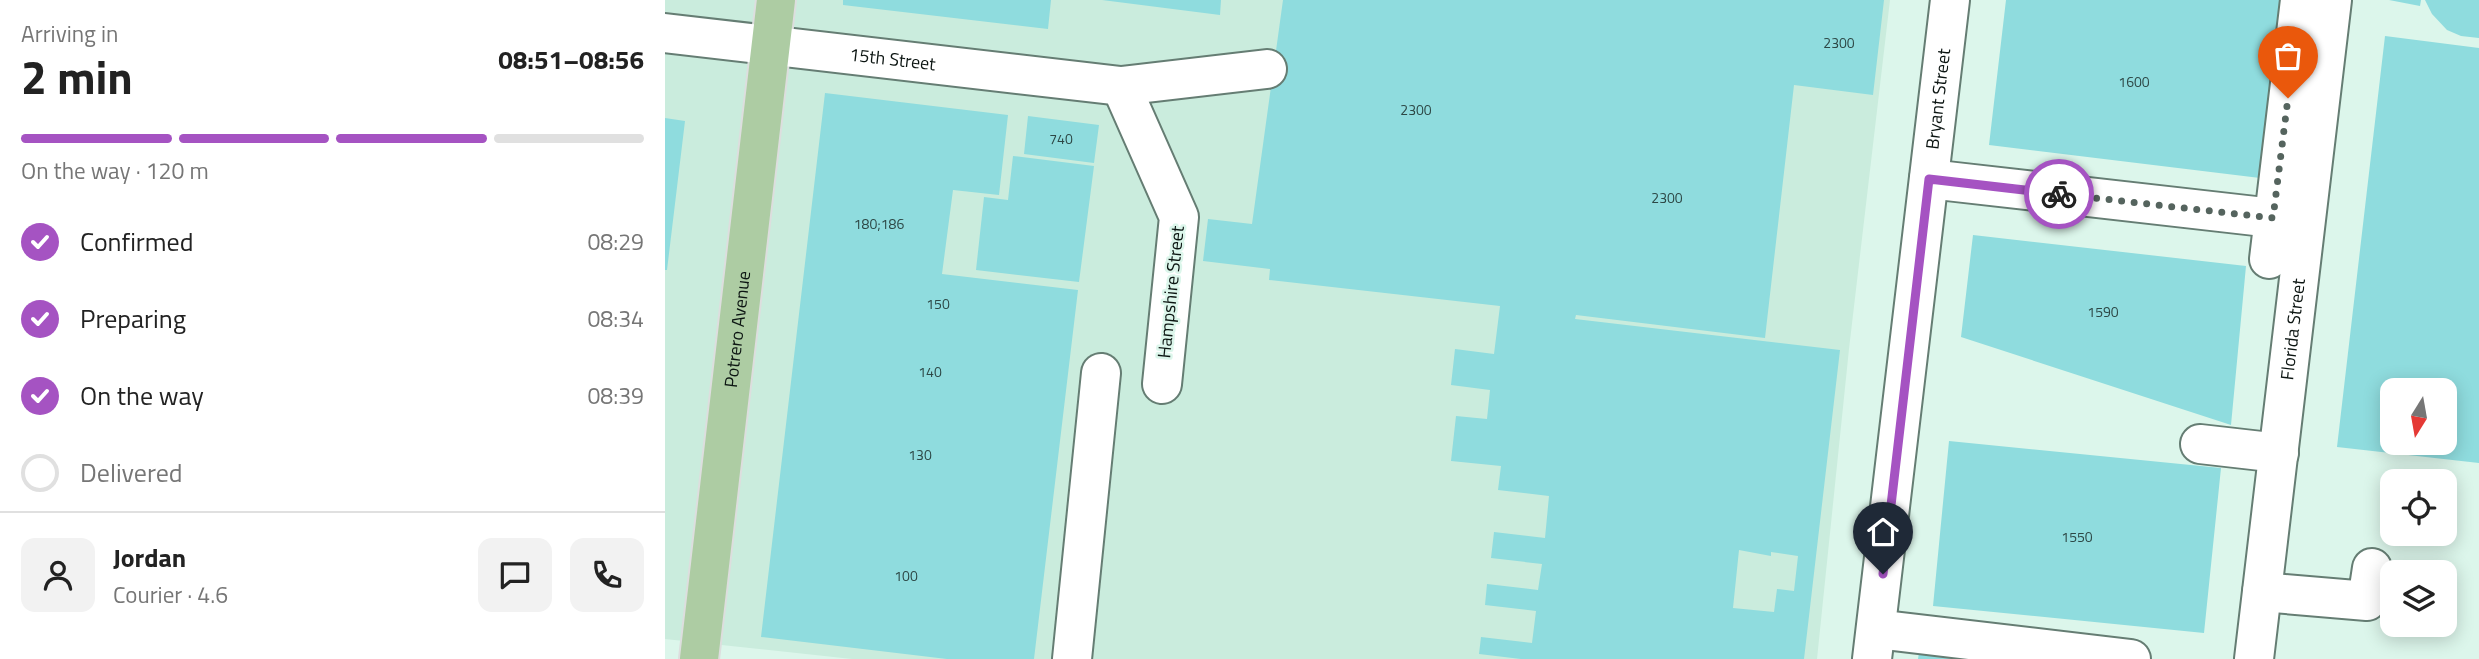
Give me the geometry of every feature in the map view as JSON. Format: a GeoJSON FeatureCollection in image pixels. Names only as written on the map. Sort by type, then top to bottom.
{"type":"FeatureCollection","features":[{"type":"Feature","properties":{"kind":"main road","name":"Potrero Avenue"},"geometry":{"type":"LineString","coordinates":[[699,659],[776,0]]}},
{"type":"Feature","properties":{"kind":"street","name":"Bryant Street"},"geometry":{"type":"LineString","coordinates":[[1875,644],[1950,0]]}},
{"type":"Feature","properties":{"kind":"street"},"geometry":{"type":"LineString","coordinates":[[2269,259],[2300,0]]}},
{"type":"Feature","properties":{"kind":"street","name":"Florida Street"},"geometry":{"type":"LineString","coordinates":[[2254,659],[2332,0]]}},
{"type":"Feature","properties":{"kind":"street","name":"15th Street"},"geometry":{"type":"LineString","coordinates":[[665,33],[1121,86],[1267,69]]}},
{"type":"Feature","properties":{"kind":"street","name":"Hampshire Street"},"geometry":{"type":"LineString","coordinates":[[1121,86],[1179,217],[1162,384]]}},
{"type":"Feature","properties":{"kind":"street"},"geometry":{"type":"LineString","coordinates":[[1929,179],[2273,218]]}},
{"type":"Feature","properties":{"kind":"street"},"geometry":{"type":"LineString","coordinates":[[1072,659],[1101,373]]}},
{"type":"Feature","properties":{"kind":"street"},"geometry":{"type":"LineString","coordinates":[[2200,444],[2279,453]]}},
{"type":"Feature","properties":{"kind":"street"},"geometry":{"type":"LineString","coordinates":[[2262,592],[2367,601],[2372,568]]}},
{"type":"Feature","properties":{"kind":"street"},"geometry":{"type":"LineString","coordinates":[[1875,644],[2131,659]]}},
{"type":"Feature","properties":{"kind":"shaded area"},"geometry":{"type":"Polygon","coordinates":[[[665,0],[1890,0],[1849,349],[1817,659],[852,659],[665,639],[665,0]]]}},
{"type":"Feature","properties":{"kind":"building"},"geometry":{"type":"Polygon","coordinates":[[[843,0],[1051,0],[1048,29],[843,5],[843,0]]]}},
{"type":"Feature","properties":{"kind":"building"},"geometry":{"type":"Polygon","coordinates":[[[1102,0],[1221,0],[1220,15],[1102,0]]]}},
{"type":"Feature","properties":{"kind":"building"},"geometry":{"type":"Polygon","coordinates":[[[1283,0],[1884,0],[1873,95],[1794,85],[1765,338],[1576,315],[1575,319],[1840,350],[1804,659],[1521,659],[1479,654],[1481,637],[1532,643],[1536,611],[1485,605],[1487,584],[1538,590],[1542,564],[1491,558],[1494,532],[1545,538],[1549,496],[1498,490],[1501,466],[1451,461],[1456,416],[1487,419],[1490,390],[1451,385],[1455,349],[1494,354],[1500,306],[1269,280],[1270,269],[1203,261],[1208,219],[1252,224],[1283,0]],[[1739,550],[1733,608],[1774,612],[1777,589],[1794,591],[1798,556],[1771,552],[1771,556],[1739,550]]]}},
{"type":"Feature","properties":{"kind":"building"},"geometry":{"type":"Polygon","coordinates":[[[2006,0],[2281,0],[2260,178],[1989,145],[2006,0]]]}},
{"type":"Feature","properties":{"kind":"building"},"geometry":{"type":"Polygon","coordinates":[[[2389,0],[2421,0],[2420,6],[2389,0]]]}},
{"type":"Feature","properties":{"kind":"building"},"geometry":{"type":"Polygon","coordinates":[[[2425,0],[2479,0],[2479,38],[2461,36],[2447,30],[2432,14],[2425,0]]]}},
{"type":"Feature","properties":{"kind":"building"},"geometry":{"type":"Polygon","coordinates":[[[2385,36],[2479,48],[2479,463],[2408,455],[2457,455],[2457,378],[2380,378],[2380,452],[2337,447],[2385,36]]]}},
{"type":"Feature","properties":{"kind":"building"},"geometry":{"type":"Polygon","coordinates":[[[825,93],[1008,115],[999,195],[953,190],[942,274],[1078,290],[1034,659],[947,659],[761,637],[825,93]]]}},
{"type":"Feature","properties":{"kind":"building"},"geometry":{"type":"Polygon","coordinates":[[[1028,116],[1099,125],[1094,163],[1024,154],[1028,116]]]}},
{"type":"Feature","properties":{"kind":"building"},"geometry":{"type":"Polygon","coordinates":[[[665,118],[685,121],[667,270],[665,270],[665,118]]]}},
{"type":"Feature","properties":{"kind":"building"},"geometry":{"type":"Polygon","coordinates":[[[1013,156],[1094,166],[1079,282],[976,270],[984,197],[1008,200],[1013,156]]]}},
{"type":"Feature","properties":{"kind":"building"},"geometry":{"type":"Polygon","coordinates":[[[1973,235],[2246,266],[2231,425],[1961,337],[1973,235]]]}},
{"type":"Feature","properties":{"kind":"building"},"geometry":{"type":"Polygon","coordinates":[[[1949,441],[2221,468],[2204,633],[1933,606],[1949,441]]]}},
{"type":"Feature","properties":{"kind":"building"},"geometry":{"type":"Polygon","coordinates":[[[1920,646],[2017,659],[1918,659],[1920,646]]]}},
{"type":"Feature","properties":{"kind":"way so far"},"geometry":{"type":"LineString","coordinates":[[2059,194],[2273,218],[2288,98]]}},
{"type":"Feature","properties":{"kind":"route"},"geometry":{"type":"LineString","coordinates":[[1883,574],[1929,179],[2059,194]]}}]}
